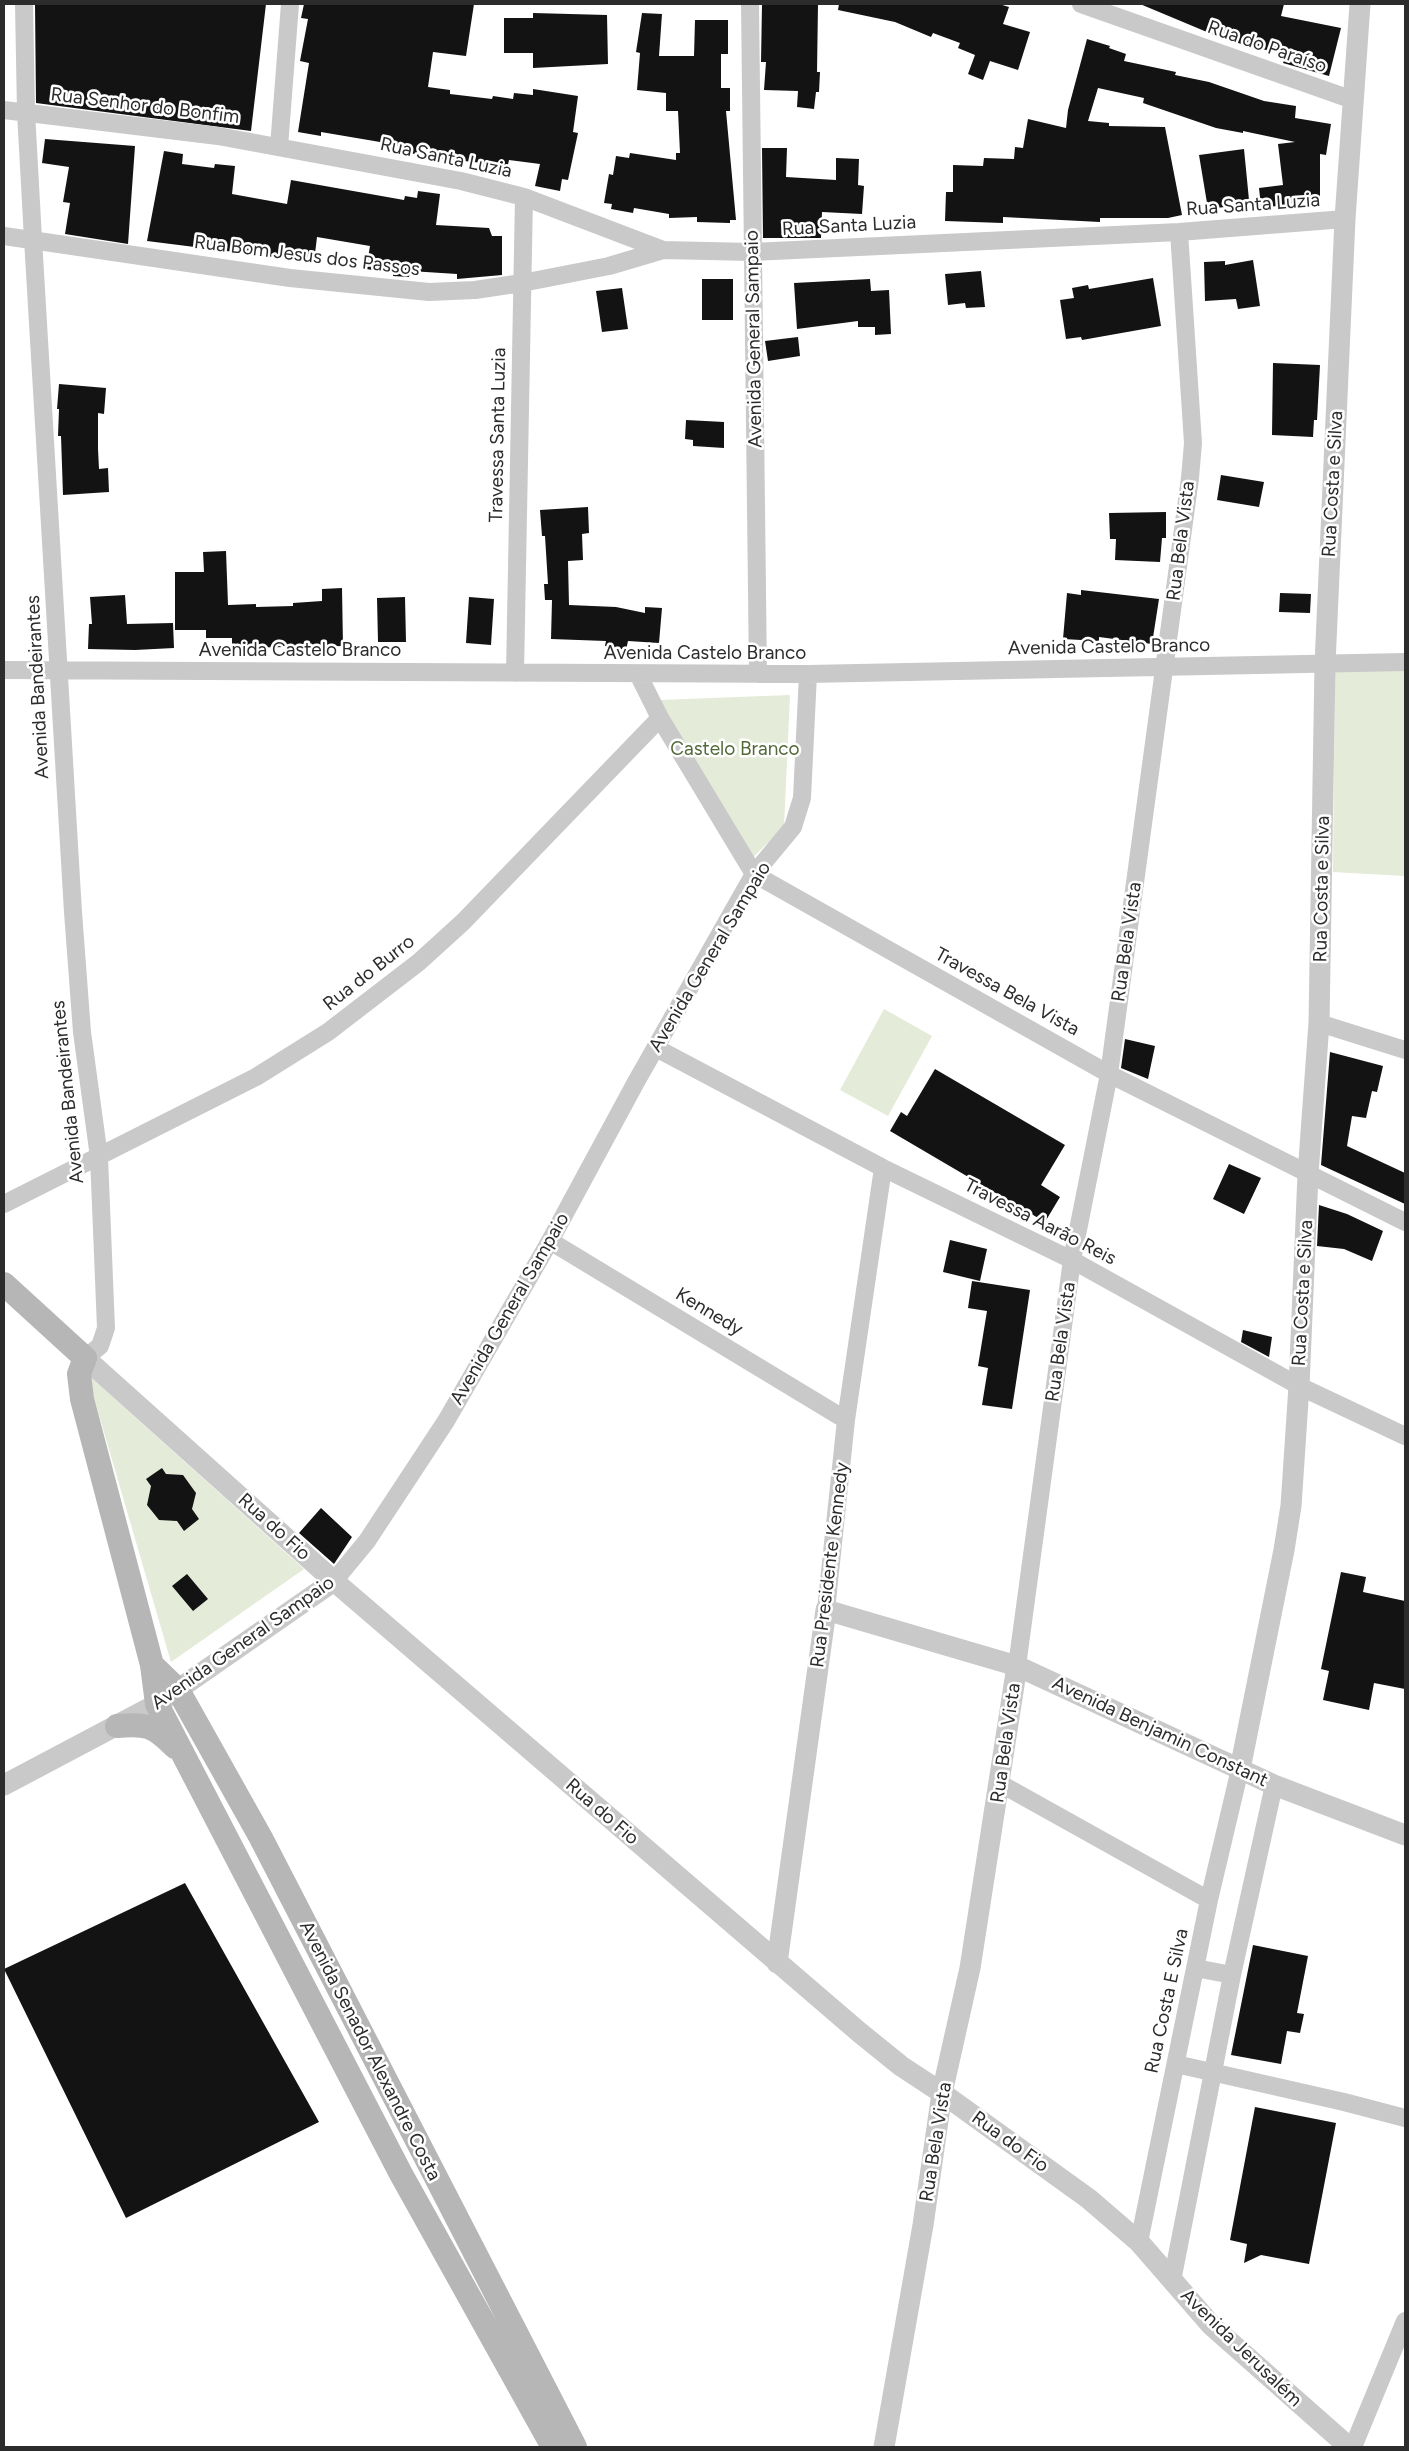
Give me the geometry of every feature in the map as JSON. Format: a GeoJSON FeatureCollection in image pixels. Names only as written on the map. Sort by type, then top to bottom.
{"type":"FeatureCollection","features":[{"type":"Feature","properties":{"kind":"main road"},"geometry":{"type":"LineString","coordinates":[[4,1284],[85,1358]]}},
{"type":"Feature","properties":{"kind":"main road","name":"Avenida Senador Alexandre Costa"},"geometry":{"type":"LineString","coordinates":[[85,1358],[79,1374],[82,1399],[152,1665],[158,1704],[400,2174],[501,2358],[560,2439]]}},
{"type":"Feature","properties":{"kind":"main road","name":"Avenida Senador Alexandre Costa"},"geometry":{"type":"LineString","coordinates":[[152,1665],[178,1690],[261,1838],[410,2127],[560,2439]]}},
{"type":"Feature","properties":{"kind":"main road"},"geometry":{"type":"LineString","coordinates":[[117,1726],[135,1724],[153,1728],[186,1758]]}},
{"type":"Feature","properties":{"kind":"main road"},"geometry":{"type":"LineString","coordinates":[[383,2139],[410,2127]]}},
{"type":"Feature","properties":{"kind":"main road"},"geometry":{"type":"LineString","coordinates":[[400,2174],[427,2162]]}},
{"type":"Feature","properties":{"kind":"street","name":"Avenida Bandeirantes"},"geometry":{"type":"LineString","coordinates":[[24,4],[26,112],[33,239],[82,1032],[99,1157],[106,1328],[100,1346],[85,1358]]}},
{"type":"Feature","properties":{"kind":"street"},"geometry":{"type":"LineString","coordinates":[[280,147],[290,4]]}},
{"type":"Feature","properties":{"kind":"street","name":"Avenida General Sampaio"},"geometry":{"type":"LineString","coordinates":[[750,4],[758,674]]}},
{"type":"Feature","properties":{"kind":"street","name":"Rua do Paraíso"},"geometry":{"type":"LineString","coordinates":[[1081,4],[1353,100]]}},
{"type":"Feature","properties":{"kind":"street","name":"Rua Costa e Silva"},"geometry":{"type":"LineString","coordinates":[[1240,1769],[1284,1550],[1290,1506],[1299,1386],[1308,1174],[1319,1023],[1325,664],[1345,219],[1360,4]]}},
{"type":"Feature","properties":{"kind":"street","name":"Rua Senhor do Bonfim"},"geometry":{"type":"LineString","coordinates":[[4,110],[161,128],[280,147]]}},
{"type":"Feature","properties":{"kind":"street","name":"Rua Santa Luzia"},"geometry":{"type":"LineString","coordinates":[[280,147],[461,181],[524,197],[663,250],[752,252],[1179,232],[1345,219]]}},
{"type":"Feature","properties":{"kind":"street","name":"Travessa Santa Luzia"},"geometry":{"type":"LineString","coordinates":[[515,673],[524,197]]}},
{"type":"Feature","properties":{"kind":"street","name":"Rua Bela Vista"},"geometry":{"type":"LineString","coordinates":[[884,2447],[923,2225],[942,2093],[970,1968],[1001,1784],[1072,1260],[1108,1074],[1165,667],[1193,443],[1179,232]]}},
{"type":"Feature","properties":{"kind":"street","name":"Rua Bom Jesus dos Passos"},"geometry":{"type":"LineString","coordinates":[[4,236],[281,277],[363,287],[429,292],[475,290],[522,283],[609,266],[663,250]]}},
{"type":"Feature","properties":{"kind":"street","name":"Avenida Castelo Branco"},"geometry":{"type":"LineString","coordinates":[[4,670],[808,674],[1405,662]]}},
{"type":"Feature","properties":{"kind":"street"},"geometry":{"type":"LineString","coordinates":[[638,674],[660,718]]}},
{"type":"Feature","properties":{"kind":"street","name":"Avenida General Sampaio"},"geometry":{"type":"LineString","coordinates":[[4,1785],[158,1704],[334,1581],[378,1525],[446,1421],[550,1241],[754,874],[793,827],[800,811],[808,674]]}},
{"type":"Feature","properties":{"kind":"street","name":"Travessa Bela Vista"},"geometry":{"type":"LineString","coordinates":[[660,718],[754,874],[1108,1074],[1405,1222]]}},
{"type":"Feature","properties":{"kind":"street","name":"Rua do Burro"},"geometry":{"type":"LineString","coordinates":[[4,1204],[263,1073],[328,1032],[419,962],[506,880],[660,718]]}},
{"type":"Feature","properties":{"kind":"street"},"geometry":{"type":"LineString","coordinates":[[1319,1023],[1405,1050]]}},
{"type":"Feature","properties":{"kind":"street","name":"Travessa Aarão Reis"},"geometry":{"type":"LineString","coordinates":[[656,1048],[883,1168],[1072,1260],[1299,1386],[1405,1436]]}},
{"type":"Feature","properties":{"kind":"street","name":"Rua Presidente Kennedy"},"geometry":{"type":"LineString","coordinates":[[777,1963],[826,1610],[846,1420],[883,1168]]}},
{"type":"Feature","properties":{"kind":"street","name":"Kennedy"},"geometry":{"type":"LineString","coordinates":[[550,1241],[846,1420]]}},
{"type":"Feature","properties":{"kind":"street","name":"Rua do Fio"},"geometry":{"type":"LineString","coordinates":[[85,1358],[334,1581],[777,1963],[901,2066],[942,2093],[1089,2199],[1139,2242]]}},
{"type":"Feature","properties":{"kind":"street","name":"Avenida Benjamin Constant"},"geometry":{"type":"LineString","coordinates":[[826,1610],[1017,1666],[1274,1785],[1405,1835]]}},
{"type":"Feature","properties":{"kind":"street","name":"Rua Costa E Silva"},"geometry":{"type":"LineString","coordinates":[[1139,2242],[1209,1900],[1240,1769]]}},
{"type":"Feature","properties":{"kind":"street"},"geometry":{"type":"LineString","coordinates":[[1001,1784],[1209,1900]]}},
{"type":"Feature","properties":{"kind":"street"},"geometry":{"type":"LineString","coordinates":[[1172,2281],[1232,1975],[1274,1785]]}},
{"type":"Feature","properties":{"kind":"street"},"geometry":{"type":"LineString","coordinates":[[1195,1968],[1232,1975]]}},
{"type":"Feature","properties":{"kind":"street"},"geometry":{"type":"LineString","coordinates":[[1176,2064],[1344,2102],[1405,2118]]}},
{"type":"Feature","properties":{"kind":"street","name":"Avenida Jerusalém"},"geometry":{"type":"LineString","coordinates":[[1139,2242],[1172,2281],[1230,2342],[1351,2447]]}},
{"type":"Feature","properties":{"kind":"street"},"geometry":{"type":"LineString","coordinates":[[1351,2447],[1405,2321]]}},
{"type":"Feature","properties":{"kind":"green space"},"geometry":{"type":"Polygon","coordinates":[[[1335,667],[1405,667],[1405,876],[1333,872],[1335,667]]]}},
{"type":"Feature","properties":{"kind":"green space","name":"Castelo Branco"},"geometry":{"type":"Polygon","coordinates":[[[790,695],[784,827],[748,862],[659,700],[790,695]]]}},
{"type":"Feature","properties":{"kind":"green space"},"geometry":{"type":"Polygon","coordinates":[[[884,1009],[932,1036],[888,1116],[840,1090],[884,1009]]]}},
{"type":"Feature","properties":{"kind":"green space"},"geometry":{"type":"Polygon","coordinates":[[[87,1374],[304,1569],[171,1662],[87,1374]]]}},
{"type":"Feature","properties":{"kind":"building"},"geometry":{"type":"Polygon","coordinates":[[[35,4],[266,4],[251,131],[36,103],[35,4]]]}},
{"type":"Feature","properties":{"kind":"building"},"geometry":{"type":"Polygon","coordinates":[[[304,4],[474,4],[466,56],[433,52],[428,87],[450,90],[450,94],[492,99],[493,96],[513,99],[514,93],[533,95],[533,89],[578,96],[573,132],[578,133],[568,180],[562,179],[560,191],[535,186],[540,164],[509,160],[506,174],[482,170],[483,163],[425,157],[407,152],[408,148],[380,142],[321,132],[321,136],[298,132],[309,63],[300,61],[308,19],[301,18],[304,4]]]}},
{"type":"Feature","properties":{"kind":"building"},"geometry":{"type":"Polygon","coordinates":[[[762,4],[818,4],[817,72],[820,72],[819,92],[816,92],[814,109],[797,107],[798,91],[764,90],[766,62],[761,62],[762,4]]]}},
{"type":"Feature","properties":{"kind":"building"},"geometry":{"type":"Polygon","coordinates":[[[839,4],[999,4],[1009,7],[1003,24],[1030,32],[1018,70],[990,61],[983,80],[968,74],[975,55],[958,48],[960,43],[933,33],[931,37],[895,22],[838,10],[839,4]]]}},
{"type":"Feature","properties":{"kind":"building"},"geometry":{"type":"Polygon","coordinates":[[[1140,4],[1284,4],[1281,16],[1341,28],[1329,76],[1283,63],[1286,55],[1226,40],[1140,4]]]}},
{"type":"Feature","properties":{"kind":"building"},"geometry":{"type":"Polygon","coordinates":[[[533,13],[607,15],[608,64],[533,68],[533,53],[504,53],[504,18],[533,18],[533,13]]]}},
{"type":"Feature","properties":{"kind":"building"},"geometry":{"type":"Polygon","coordinates":[[[642,13],[662,14],[659,56],[694,56],[695,20],[728,20],[728,54],[721,54],[721,88],[730,88],[730,111],[726,111],[736,220],[730,220],[730,223],[697,222],[697,217],[669,218],[669,214],[634,208],[633,213],[611,209],[612,204],[604,203],[609,174],[613,175],[616,156],[629,158],[630,153],[676,160],[676,153],[680,153],[678,111],[666,111],[666,93],[637,90],[640,53],[636,52],[642,13]]]}},
{"type":"Feature","properties":{"kind":"building"},"geometry":{"type":"Polygon","coordinates":[[[1087,39],[1110,46],[1109,48],[1126,54],[1124,61],[1176,72],[1175,75],[1209,82],[1264,101],[1296,106],[1295,118],[1331,124],[1326,155],[1320,154],[1320,204],[1261,207],[1259,188],[1283,185],[1278,144],[1295,142],[1243,131],[1243,133],[1216,128],[1143,103],[1144,98],[1098,88],[1088,121],[1109,123],[1109,126],[1165,127],[1182,215],[1168,218],[1100,218],[1100,222],[1003,217],[1003,223],[945,221],[946,192],[953,192],[953,165],[983,166],[984,158],[1014,159],[1015,147],[1023,148],[1028,119],[1066,128],[1068,110],[1087,39]]]}},
{"type":"Feature","properties":{"kind":"building"},"geometry":{"type":"Polygon","coordinates":[[[45,139],[135,146],[128,244],[65,234],[70,203],[63,202],[69,167],[42,163],[45,139]]]}},
{"type":"Feature","properties":{"kind":"building"},"geometry":{"type":"Polygon","coordinates":[[[762,148],[787,148],[786,177],[836,180],[836,158],[859,159],[858,185],[864,186],[862,214],[822,212],[821,238],[763,238],[762,148]]]}},
{"type":"Feature","properties":{"kind":"building"},"geometry":{"type":"Polygon","coordinates":[[[1244,149],[1249,200],[1224,202],[1225,207],[1208,209],[1199,155],[1244,149]]]}},
{"type":"Feature","properties":{"kind":"building"},"geometry":{"type":"Polygon","coordinates":[[[164,151],[183,154],[182,164],[214,168],[215,164],[235,166],[232,194],[287,204],[291,180],[404,200],[405,196],[417,198],[418,191],[440,194],[436,225],[489,228],[492,236],[502,236],[502,275],[457,279],[457,274],[410,271],[409,277],[393,276],[393,273],[366,269],[370,246],[317,237],[314,262],[147,241],[164,151]]]}},
{"type":"Feature","properties":{"kind":"building"},"geometry":{"type":"Polygon","coordinates":[[[1253,260],[1260,306],[1238,309],[1236,299],[1205,301],[1204,262],[1225,261],[1225,265],[1253,260]]]}},
{"type":"Feature","properties":{"kind":"building"},"geometry":{"type":"Polygon","coordinates":[[[981,271],[985,307],[966,308],[965,303],[948,305],[945,274],[981,271]]]}},
{"type":"Feature","properties":{"kind":"building"},"geometry":{"type":"Polygon","coordinates":[[[1153,278],[1161,326],[1082,340],[1081,337],[1066,339],[1060,300],[1074,298],[1072,288],[1088,285],[1089,289],[1153,278]]]}},
{"type":"Feature","properties":{"kind":"building"},"geometry":{"type":"Polygon","coordinates":[[[702,279],[733,279],[733,320],[702,320],[702,279]]]}},
{"type":"Feature","properties":{"kind":"building"},"geometry":{"type":"Polygon","coordinates":[[[870,279],[871,291],[889,290],[891,334],[875,335],[875,327],[858,327],[858,321],[797,329],[794,283],[870,279]]]}},
{"type":"Feature","properties":{"kind":"building"},"geometry":{"type":"Polygon","coordinates":[[[622,288],[628,329],[602,332],[596,291],[622,288]]]}},
{"type":"Feature","properties":{"kind":"building"},"geometry":{"type":"Polygon","coordinates":[[[798,337],[800,356],[768,361],[765,341],[798,337]]]}},
{"type":"Feature","properties":{"kind":"building"},"geometry":{"type":"Polygon","coordinates":[[[1273,363],[1320,365],[1317,420],[1314,420],[1313,437],[1272,435],[1273,363]]]}},
{"type":"Feature","properties":{"kind":"building"},"geometry":{"type":"Polygon","coordinates":[[[59,384],[106,388],[104,414],[98,413],[98,449],[99,469],[108,468],[109,492],[63,495],[61,436],[58,436],[59,409],[57,409],[59,384]]]}},
{"type":"Feature","properties":{"kind":"building"},"geometry":{"type":"Polygon","coordinates":[[[686,420],[724,422],[724,448],[693,446],[693,440],[685,439],[686,420]]]}},
{"type":"Feature","properties":{"kind":"building"},"geometry":{"type":"Polygon","coordinates":[[[1221,475],[1264,482],[1259,507],[1217,500],[1221,475]]]}},
{"type":"Feature","properties":{"kind":"building"},"geometry":{"type":"Polygon","coordinates":[[[588,507],[589,533],[582,534],[583,560],[568,561],[569,605],[616,607],[645,613],[645,607],[662,608],[659,643],[628,641],[626,650],[605,646],[606,641],[551,639],[552,600],[545,600],[544,584],[548,584],[545,536],[542,536],[540,510],[588,507]]]}},
{"type":"Feature","properties":{"kind":"building"},"geometry":{"type":"Polygon","coordinates":[[[1166,512],[1166,538],[1162,538],[1160,562],[1115,560],[1116,539],[1110,539],[1109,513],[1166,512]]]}},
{"type":"Feature","properties":{"kind":"building"},"geometry":{"type":"Polygon","coordinates":[[[226,551],[228,605],[256,604],[256,607],[293,606],[293,603],[322,601],[322,589],[342,588],[343,646],[232,648],[232,638],[206,638],[206,630],[175,630],[175,572],[204,572],[203,552],[226,551]]]}},
{"type":"Feature","properties":{"kind":"building"},"geometry":{"type":"Polygon","coordinates":[[[1081,590],[1159,599],[1152,644],[1099,637],[1099,641],[1063,639],[1067,593],[1081,595],[1081,590]]]}},
{"type":"Feature","properties":{"kind":"building"},"geometry":{"type":"Polygon","coordinates":[[[1280,593],[1311,594],[1310,613],[1279,612],[1280,593]]]}},
{"type":"Feature","properties":{"kind":"building"},"geometry":{"type":"Polygon","coordinates":[[[125,595],[127,624],[173,623],[174,648],[135,650],[88,649],[89,624],[92,624],[90,597],[125,595]]]}},
{"type":"Feature","properties":{"kind":"building"},"geometry":{"type":"Polygon","coordinates":[[[405,597],[406,642],[378,642],[377,598],[405,597]]]}},
{"type":"Feature","properties":{"kind":"building"},"geometry":{"type":"Polygon","coordinates":[[[469,597],[494,599],[491,645],[466,643],[469,597]]]}},
{"type":"Feature","properties":{"kind":"building"},"geometry":{"type":"Polygon","coordinates":[[[1125,1039],[1155,1046],[1148,1079],[1121,1068],[1125,1039]]]}},
{"type":"Feature","properties":{"kind":"building"},"geometry":{"type":"Polygon","coordinates":[[[1330,1052],[1383,1066],[1377,1092],[1372,1091],[1366,1118],[1352,1116],[1347,1146],[1405,1173],[1405,1204],[1321,1165],[1330,1052]]]}},
{"type":"Feature","properties":{"kind":"building"},"geometry":{"type":"Polygon","coordinates":[[[935,1069],[1065,1145],[1041,1185],[1060,1197],[1045,1222],[890,1131],[901,1112],[907,1116],[935,1069]]]}},
{"type":"Feature","properties":{"kind":"building"},"geometry":{"type":"Polygon","coordinates":[[[1229,1164],[1261,1178],[1244,1214],[1213,1199],[1229,1164]]]}},
{"type":"Feature","properties":{"kind":"building"},"geometry":{"type":"Polygon","coordinates":[[[1319,1205],[1347,1214],[1383,1231],[1372,1261],[1344,1249],[1317,1246],[1319,1205]]]}},
{"type":"Feature","properties":{"kind":"building"},"geometry":{"type":"Polygon","coordinates":[[[950,1240],[987,1249],[980,1281],[943,1272],[950,1240]]]}},
{"type":"Feature","properties":{"kind":"building"},"geometry":{"type":"Polygon","coordinates":[[[972,1281],[1030,1290],[1012,1409],[982,1405],[988,1368],[978,1366],[987,1311],[968,1308],[972,1281]]]}},
{"type":"Feature","properties":{"kind":"building"},"geometry":{"type":"Polygon","coordinates":[[[1243,1330],[1272,1337],[1269,1357],[1241,1342],[1243,1330]]]}},
{"type":"Feature","properties":{"kind":"building"},"geometry":{"type":"Polygon","coordinates":[[[162,1468],[166,1474],[183,1475],[196,1493],[192,1509],[199,1519],[184,1531],[177,1521],[159,1520],[147,1505],[151,1486],[146,1479],[162,1468]]]}},
{"type":"Feature","properties":{"kind":"building"},"geometry":{"type":"Polygon","coordinates":[[[321,1508],[352,1537],[334,1564],[299,1533],[321,1508]]]}},
{"type":"Feature","properties":{"kind":"building"},"geometry":{"type":"Polygon","coordinates":[[[1341,1572],[1366,1577],[1363,1592],[1405,1601],[1405,1689],[1374,1683],[1369,1710],[1323,1700],[1329,1671],[1321,1669],[1341,1572]]]}},
{"type":"Feature","properties":{"kind":"building"},"geometry":{"type":"Polygon","coordinates":[[[187,1574],[208,1599],[193,1611],[172,1586],[187,1574]]]}},
{"type":"Feature","properties":{"kind":"building"},"geometry":{"type":"Polygon","coordinates":[[[185,1883],[319,2122],[126,2218],[4,1969],[185,1883]]]}},
{"type":"Feature","properties":{"kind":"building"},"geometry":{"type":"Polygon","coordinates":[[[1253,1945],[1308,1956],[1297,2013],[1304,2014],[1300,2033],[1287,2031],[1281,2064],[1231,2055],[1253,1945]]]}},
{"type":"Feature","properties":{"kind":"building"},"geometry":{"type":"Polygon","coordinates":[[[1255,2107],[1336,2123],[1309,2264],[1261,2255],[1244,2263],[1247,2244],[1230,2240],[1255,2107]]]}}]}
